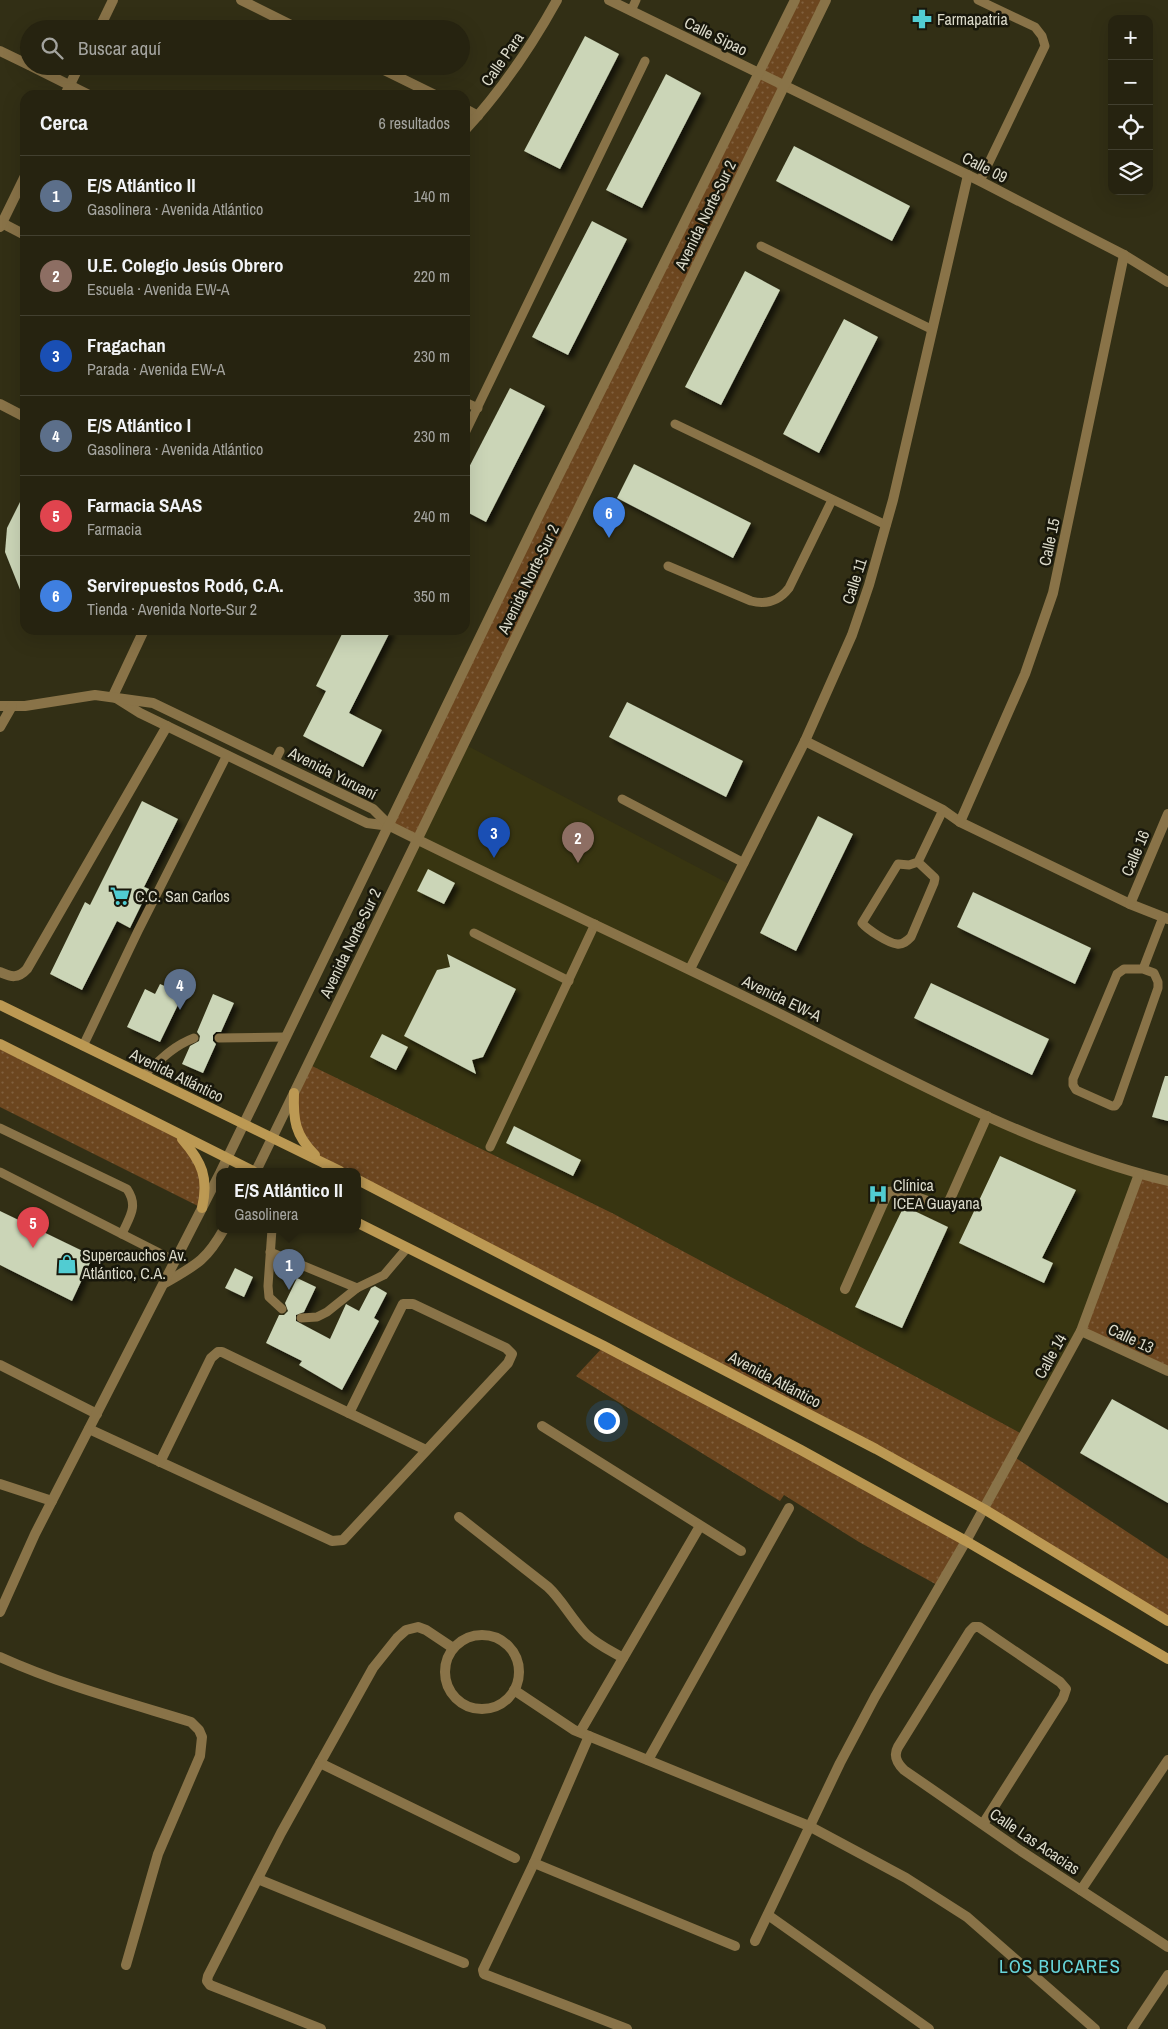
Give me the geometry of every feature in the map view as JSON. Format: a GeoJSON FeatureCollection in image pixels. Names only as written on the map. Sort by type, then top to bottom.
{"type":"FeatureCollection","features":[{"type":"Feature","properties":{"kind":"main road","name":"Avenida Atlántico"},"geometry":{"type":"LineString","coordinates":[[0,1006],[334,1168]]}},
{"type":"Feature","properties":{"kind":"main road"},"geometry":{"type":"LineString","coordinates":[[0,1044],[248,1168]]}},
{"type":"Feature","properties":{"kind":"main road"},"geometry":{"type":"LineString","coordinates":[[294,1093],[293,1113],[296,1130],[304,1144],[323,1162]]}},
{"type":"Feature","properties":{"kind":"main road"},"geometry":{"type":"LineString","coordinates":[[178,1134],[192,1150],[205,1177],[206,1191],[202,1208]]}},
{"type":"Feature","properties":{"kind":"main road","name":"Avenida Atlántico"},"geometry":{"type":"LineString","coordinates":[[361,1182],[832,1426],[984,1509],[1168,1621]]}},
{"type":"Feature","properties":{"kind":"main road"},"geometry":{"type":"LineString","coordinates":[[361,1225],[612,1350],[800,1450],[966,1541],[1168,1659]]}},
{"type":"Feature","properties":{"kind":"street"},"geometry":{"type":"LineString","coordinates":[[103,20],[113,0]]}},
{"type":"Feature","properties":{"kind":"street"},"geometry":{"type":"LineString","coordinates":[[241,0],[281,20]]}},
{"type":"Feature","properties":{"kind":"street","name":"Calle Para"},"geometry":{"type":"LineString","coordinates":[[470,125],[504,83],[530,46],[557,0]]}},
{"type":"Feature","properties":{"kind":"street","name":"Calle Sipao"},"geometry":{"type":"LineString","coordinates":[[609,0],[784,86]]}},
{"type":"Feature","properties":{"kind":"street","name":"Avenida Norte-Sur 2"},"geometry":{"type":"LineString","coordinates":[[223,1168],[540,514],[795,0]]}},
{"type":"Feature","properties":{"kind":"street","name":"Avenida Norte-Sur 2"},"geometry":{"type":"LineString","coordinates":[[257,1168],[826,0]]}},
{"type":"Feature","properties":{"kind":"street"},"geometry":{"type":"LineString","coordinates":[[0,51],[20,61]]}},
{"type":"Feature","properties":{"kind":"street"},"geometry":{"type":"LineString","coordinates":[[44,75],[67,90],[74,75]]}},
{"type":"Feature","properties":{"kind":"street"},"geometry":{"type":"LineString","coordinates":[[395,75],[426,90]]}},
{"type":"Feature","properties":{"kind":"street","name":"Calle 09"},"geometry":{"type":"LineString","coordinates":[[784,86],[980,181],[1124,255],[1168,282]]}},
{"type":"Feature","properties":{"kind":"street"},"geometry":{"type":"LineString","coordinates":[[470,112],[478,116]]}},
{"type":"Feature","properties":{"kind":"street","name":"Calle 11"},"geometry":{"type":"LineString","coordinates":[[690,970],[805,741],[852,635],[886,525],[968,175]]}},
{"type":"Feature","properties":{"kind":"street"},"geometry":{"type":"LineString","coordinates":[[20,186],[1,224],[20,232]]}},
{"type":"Feature","properties":{"kind":"street","name":"Calle 15"},"geometry":{"type":"LineString","coordinates":[[960,822],[1025,674],[1053,593],[1124,255]]}},
{"type":"Feature","properties":{"kind":"street"},"geometry":{"type":"LineString","coordinates":[[0,404],[20,414]]}},
{"type":"Feature","properties":{"kind":"street"},"geometry":{"type":"LineString","coordinates":[[113,696],[142,635]]}},
{"type":"Feature","properties":{"kind":"street","name":"Avenida Yuruaní"},"geometry":{"type":"LineString","coordinates":[[0,706],[95,695],[153,703],[373,809],[390,826]]}},
{"type":"Feature","properties":{"kind":"street","name":"Avenida Yuruaní"},"geometry":{"type":"LineString","coordinates":[[113,696],[166,726],[367,823],[390,826]]}},
{"type":"Feature","properties":{"kind":"street"},"geometry":{"type":"LineString","coordinates":[[0,727],[12,706]]}},
{"type":"Feature","properties":{"kind":"street"},"geometry":{"type":"LineString","coordinates":[[0,972],[14,978],[21,976],[27,970],[166,726]]}},
{"type":"Feature","properties":{"kind":"street"},"geometry":{"type":"LineString","coordinates":[[805,741],[943,810],[960,822],[1130,904],[1166,918]]}},
{"type":"Feature","properties":{"kind":"street","name":"Calle 16"},"geometry":{"type":"LineString","coordinates":[[1130,904],[1168,814]]}},
{"type":"Feature","properties":{"kind":"street","name":"Avenida EW-A"},"geometry":{"type":"LineString","coordinates":[[390,826],[690,970],[987,1116],[1139,1174],[1168,1181]]}},
{"type":"Feature","properties":{"kind":"street"},"geometry":{"type":"LineString","coordinates":[[845,1289],[888,1192],[896,1190],[936,1205],[947,1206],[987,1116]]}},
{"type":"Feature","properties":{"kind":"street","name":"Calle 14"},"geometry":{"type":"LineString","coordinates":[[754,1941],[809,1826],[875,1697],[984,1509],[1080,1331],[1139,1174]]}},
{"type":"Feature","properties":{"kind":"street","name":"Avenida Norte-Sur 2"},"geometry":{"type":"LineString","coordinates":[[0,1612],[52,1501],[216,1181]]}},
{"type":"Feature","properties":{"kind":"street"},"geometry":{"type":"LineString","coordinates":[[165,1283],[205,1258],[214,1248],[222,1233]]}},
{"type":"Feature","properties":{"kind":"street"},"geometry":{"type":"LineString","coordinates":[[89,1429],[337,1541],[342,1540],[512,1358],[511,1352],[413,1304],[403,1304],[349,1413]]}},
{"type":"Feature","properties":{"kind":"street","name":"Calle 13"},"geometry":{"type":"LineString","coordinates":[[1080,1331],[1168,1371]]}},
{"type":"Feature","properties":{"kind":"street"},"geometry":{"type":"LineString","coordinates":[[160,1462],[211,1358],[218,1352],[227,1353],[426,1450]]}},
{"type":"Feature","properties":{"kind":"street"},"geometry":{"type":"LineString","coordinates":[[0,1365],[97,1414]]}},
{"type":"Feature","properties":{"kind":"street"},"geometry":{"type":"LineString","coordinates":[[542,1426],[741,1551]]}},
{"type":"Feature","properties":{"kind":"street"},"geometry":{"type":"LineString","coordinates":[[0,1484],[52,1501]]}},
{"type":"Feature","properties":{"kind":"street"},"geometry":{"type":"LineString","coordinates":[[648,1760],[789,1508]]}},
{"type":"Feature","properties":{"kind":"street"},"geometry":{"type":"LineString","coordinates":[[459,1517],[548,1586],[572,1618],[598,1644],[623,1658]]}},
{"type":"Feature","properties":{"kind":"street"},"geometry":{"type":"LineString","coordinates":[[627,2029],[484,1974],[483,1970],[534,1863],[585,1734],[623,1658],[700,1526]]}},
{"type":"Feature","properties":{"kind":"street","name":"Calle Las Acacias"},"geometry":{"type":"LineString","coordinates":[[983,1824],[1066,1694],[1066,1689],[1060,1682],[983,1628],[974,1627],[896,1751],[898,1764],[983,1824],[1168,1947]]}},
{"type":"Feature","properties":{"kind":"street"},"geometry":{"type":"LineString","coordinates":[[321,2029],[210,1985],[207,1981],[208,1976],[281,1833],[373,1668],[397,1638],[406,1630],[418,1628],[426,1630],[453,1648]]}},
{"type":"Feature","properties":{"kind":"street"},"geometry":{"type":"LineString","coordinates":[[474,1635],[487,1635],[499,1639],[509,1646],[519,1667],[518,1679],[514,1690],[507,1700],[497,1706],[485,1709],[473,1708],[462,1703],[453,1695],[446,1684],[444,1671],[447,1658],[453,1648],[463,1640],[474,1635]]}},
{"type":"Feature","properties":{"kind":"street"},"geometry":{"type":"LineString","coordinates":[[0,1657],[70,1686],[191,1722],[199,1730],[202,1746],[200,1756],[158,1854],[126,1965]]}},
{"type":"Feature","properties":{"kind":"street"},"geometry":{"type":"LineString","coordinates":[[514,1690],[559,1721],[585,1734],[809,1826],[906,1878],[967,1917],[1095,2029]]}},
{"type":"Feature","properties":{"kind":"street"},"geometry":{"type":"LineString","coordinates":[[1081,1890],[1168,1760]]}},
{"type":"Feature","properties":{"kind":"street"},"geometry":{"type":"LineString","coordinates":[[320,1764],[516,1858]]}},
{"type":"Feature","properties":{"kind":"street"},"geometry":{"type":"LineString","coordinates":[[534,1863],[735,1946]]}},
{"type":"Feature","properties":{"kind":"street"},"geometry":{"type":"LineString","coordinates":[[258,1879],[464,1963]]}},
{"type":"Feature","properties":{"kind":"street"},"geometry":{"type":"LineString","coordinates":[[768,1915],[929,2029]]}},
{"type":"Feature","properties":{"kind":"street"},"geometry":{"type":"LineString","coordinates":[[1136,2028],[1168,1974]]}},
{"type":"Feature","properties":{"kind":"lane"},"geometry":{"type":"LineString","coordinates":[[631,11],[636,0]]}},
{"type":"Feature","properties":{"kind":"lane"},"geometry":{"type":"LineString","coordinates":[[978,0],[1035,27],[1042,36],[1045,46],[980,181]]}},
{"type":"Feature","properties":{"kind":"lane"},"geometry":{"type":"LineString","coordinates":[[470,423],[645,61]]}},
{"type":"Feature","properties":{"kind":"lane"},"geometry":{"type":"LineString","coordinates":[[761,246],[931,329]]}},
{"type":"Feature","properties":{"kind":"lane"},"geometry":{"type":"LineString","coordinates":[[470,404],[478,408]]}},
{"type":"Feature","properties":{"kind":"lane"},"geometry":{"type":"LineString","coordinates":[[675,424],[886,525]]}},
{"type":"Feature","properties":{"kind":"lane"},"geometry":{"type":"LineString","coordinates":[[668,566],[751,600],[758,602],[773,601],[789,588],[832,500]]}},
{"type":"Feature","properties":{"kind":"lane"},"geometry":{"type":"LineString","coordinates":[[275,761],[280,751]]}},
{"type":"Feature","properties":{"kind":"lane"},"geometry":{"type":"LineString","coordinates":[[83,1046],[138,931],[227,755]]}},
{"type":"Feature","properties":{"kind":"lane"},"geometry":{"type":"LineString","coordinates":[[622,799],[744,863]]}},
{"type":"Feature","properties":{"kind":"lane"},"geometry":{"type":"LineString","coordinates":[[918,862],[935,878],[934,883],[911,937],[904,943],[897,944],[868,930],[862,924],[898,864],[910,865],[918,862],[943,810]]}},
{"type":"Feature","properties":{"kind":"lane"},"geometry":{"type":"LineString","coordinates":[[1143,969],[1166,918]]}},
{"type":"Feature","properties":{"kind":"lane"},"geometry":{"type":"LineString","coordinates":[[490,1147],[595,924]]}},
{"type":"Feature","properties":{"kind":"lane"},"geometry":{"type":"LineString","coordinates":[[474,933],[569,981]]}},
{"type":"Feature","properties":{"kind":"lane"},"geometry":{"type":"LineString","coordinates":[[1124,969],[1143,969],[1154,973],[1158,982],[1158,988],[1118,1102],[1115,1106],[1112,1106],[1076,1090],[1073,1085],[1073,1079],[1117,974],[1124,969]]}},
{"type":"Feature","properties":{"kind":"lane"},"geometry":{"type":"LineString","coordinates":[[218,1038],[286,1037]]}},
{"type":"Feature","properties":{"kind":"lane"},"geometry":{"type":"LineString","coordinates":[[144,1075],[170,1051],[181,1043],[194,1038]]}},
{"type":"Feature","properties":{"kind":"lane"},"geometry":{"type":"LineString","coordinates":[[0,1128],[127,1190],[133,1198],[134,1207],[122,1234]]}},
{"type":"Feature","properties":{"kind":"lane"},"geometry":{"type":"LineString","coordinates":[[0,1172],[176,1261]]}},
{"type":"Feature","properties":{"kind":"lane"},"geometry":{"type":"LineString","coordinates":[[272,1233],[269,1297],[282,1309]]}},
{"type":"Feature","properties":{"kind":"lane"},"geometry":{"type":"LineString","coordinates":[[301,1318],[317,1317],[327,1312],[357,1288],[384,1275],[407,1248]]}},
{"type":"Feature","properties":{"kind":"lane"},"geometry":{"type":"LineString","coordinates":[[270,1252],[357,1288]]}},
{"type":"Feature","properties":{"kind":"shaded area"},"geometry":{"type":"Polygon","coordinates":[[[795,0],[826,0],[418,840],[390,826],[795,0]]]}},
{"type":"Feature","properties":{"kind":"shaded area"},"geometry":{"type":"Polygon","coordinates":[[[464,744],[733,886],[691,969],[944,1096],[1139,1174],[1081,1331],[1024,1435],[614,1214],[308,1064],[464,744]]]}},
{"type":"Feature","properties":{"kind":"shaded area"},"geometry":{"type":"Polygon","coordinates":[[[0,1044],[178,1134],[200,1164],[202,1208],[0,1107],[0,1044]]]}},
{"type":"Feature","properties":{"kind":"shaded area"},"geometry":{"type":"Polygon","coordinates":[[[308,1064],[614,1214],[1024,1435],[1013,1456],[1168,1559],[1168,1621],[984,1509],[361,1182],[361,1168],[336,1168],[304,1144],[293,1113],[308,1064]]]}},
{"type":"Feature","properties":{"kind":"shaded area"},"geometry":{"type":"Polygon","coordinates":[[[1139,1174],[1168,1181],[1168,1371],[1081,1331],[1139,1174]]]}},
{"type":"Feature","properties":{"kind":"shaded area"},"geometry":{"type":"Polygon","coordinates":[[[604,1346],[966,1541],[939,1586],[859,1542],[784,1495],[780,1501],[576,1376],[604,1346]]]}},
{"type":"Feature","properties":{"kind":"building"},"geometry":{"type":"Polygon","coordinates":[[[585,36],[619,54],[560,169],[524,151],[585,36]]]}},
{"type":"Feature","properties":{"kind":"building"},"geometry":{"type":"Polygon","coordinates":[[[666,74],[701,93],[642,208],[606,190],[666,74]]]}},
{"type":"Feature","properties":{"kind":"building"},"geometry":{"type":"Polygon","coordinates":[[[794,146],[910,206],[892,241],[776,181],[794,146]]]}},
{"type":"Feature","properties":{"kind":"building"},"geometry":{"type":"Polygon","coordinates":[[[592,221],[627,239],[568,355],[532,337],[592,221]]]}},
{"type":"Feature","properties":{"kind":"building"},"geometry":{"type":"Polygon","coordinates":[[[745,271],[780,290],[721,405],[685,387],[745,271]]]}},
{"type":"Feature","properties":{"kind":"building"},"geometry":{"type":"Polygon","coordinates":[[[844,319],[878,337],[819,453],[783,434],[844,319]]]}},
{"type":"Feature","properties":{"kind":"building"},"geometry":{"type":"Polygon","coordinates":[[[510,388],[545,406],[486,522],[470,514],[470,465],[510,388]]]}},
{"type":"Feature","properties":{"kind":"building"},"geometry":{"type":"Polygon","coordinates":[[[634,464],[751,523],[733,558],[617,498],[634,464]]]}},
{"type":"Feature","properties":{"kind":"building"},"geometry":{"type":"Polygon","coordinates":[[[20,502],[20,590],[5,552],[7,528],[20,502]]]}},
{"type":"Feature","properties":{"kind":"building"},"geometry":{"type":"Polygon","coordinates":[[[342,635],[388,635],[349,713],[382,730],[363,767],[303,736],[326,691],[316,686],[342,635]]]}},
{"type":"Feature","properties":{"kind":"building"},"geometry":{"type":"Polygon","coordinates":[[[627,702],[743,761],[726,797],[609,737],[627,702]]]}},
{"type":"Feature","properties":{"kind":"building","name":"C.C. San Carlos"},"geometry":{"type":"Polygon","coordinates":[[[142,801],[178,819],[144,887],[149,889],[130,928],[117,921],[82,990],[50,974],[85,902],[90,905],[142,801]]]}},
{"type":"Feature","properties":{"kind":"building"},"geometry":{"type":"Polygon","coordinates":[[[818,816],[853,834],[796,951],[760,933],[818,816]]]}},
{"type":"Feature","properties":{"kind":"building"},"geometry":{"type":"Polygon","coordinates":[[[428,869],[455,883],[444,904],[417,891],[428,869]]]}},
{"type":"Feature","properties":{"kind":"building"},"geometry":{"type":"Polygon","coordinates":[[[973,892],[1091,948],[1075,984],[957,927],[973,892]]]}},
{"type":"Feature","properties":{"kind":"building"},"geometry":{"type":"Polygon","coordinates":[[[447,954],[516,989],[483,1057],[472,1060],[476,1074],[404,1036],[437,970],[450,967],[447,954]]]}},
{"type":"Feature","properties":{"kind":"building"},"geometry":{"type":"Polygon","coordinates":[[[172,978],[187,986],[160,1042],[127,1027],[145,989],[155,994],[160,984],[167,987],[172,978]]]}},
{"type":"Feature","properties":{"kind":"building"},"geometry":{"type":"Polygon","coordinates":[[[931,983],[1049,1039],[1032,1075],[914,1018],[931,983]]]}},
{"type":"Feature","properties":{"kind":"building"},"geometry":{"type":"Polygon","coordinates":[[[213,994],[234,1003],[221,1032],[216,1032],[213,1035],[213,1041],[216,1044],[203,1073],[182,1064],[190,1046],[199,1041],[200,1036],[197,1032],[213,994]]]}},
{"type":"Feature","properties":{"kind":"building"},"geometry":{"type":"Polygon","coordinates":[[[382,1034],[408,1047],[396,1070],[370,1057],[382,1034]]]}},
{"type":"Feature","properties":{"kind":"building"},"geometry":{"type":"Polygon","coordinates":[[[1165,1076],[1168,1076],[1168,1121],[1152,1117],[1165,1076]]]}},
{"type":"Feature","properties":{"kind":"building"},"geometry":{"type":"Polygon","coordinates":[[[514,1126],[581,1160],[573,1176],[506,1143],[514,1126]]]}},
{"type":"Feature","properties":{"kind":"building"},"geometry":{"type":"Polygon","coordinates":[[[1000,1156],[1076,1190],[1042,1258],[1053,1263],[1044,1283],[959,1243],[1000,1156]]]}},
{"type":"Feature","properties":{"kind":"building"},"geometry":{"type":"Polygon","coordinates":[[[904,1206],[948,1227],[902,1328],[855,1307],[904,1206]]]}},
{"type":"Feature","properties":{"kind":"building"},"geometry":{"type":"Polygon","coordinates":[[[0,1211],[93,1256],[72,1301],[0,1265],[0,1211]]]}},
{"type":"Feature","properties":{"kind":"building"},"geometry":{"type":"Polygon","coordinates":[[[235,1268],[253,1277],[244,1297],[225,1288],[235,1268]]]}},
{"type":"Feature","properties":{"kind":"building"},"geometry":{"type":"Polygon","coordinates":[[[297,1278],[316,1287],[304,1312],[296,1315],[296,1321],[330,1339],[346,1304],[359,1311],[371,1288],[375,1286],[387,1293],[374,1318],[379,1321],[342,1390],[299,1365],[302,1361],[266,1343],[279,1315],[284,1315],[288,1311],[285,1303],[297,1278]]]}},
{"type":"Feature","properties":{"kind":"building"},"geometry":{"type":"Polygon","coordinates":[[[1112,1399],[1168,1430],[1168,1503],[1080,1453],[1112,1399]]]}},
{"type":"Feature","properties":{"kind":"place","name":"Farmapatria"},"geometry":{"type":"Point","coordinates":[922,19]}},
{"type":"Feature","properties":{"kind":"place","name":"Servirepuestos Rodó, C.A."},"geometry":{"type":"Point","coordinates":[609,538]}},
{"type":"Feature","properties":{"kind":"place","name":"Fragachan"},"geometry":{"type":"Point","coordinates":[494,858]}},
{"type":"Feature","properties":{"kind":"place","name":"U.E. Colegio Jesús Obrero"},"geometry":{"type":"Point","coordinates":[578,863]}},
{"type":"Feature","properties":{"kind":"place","name":"C.C. San Carlos"},"geometry":{"type":"Point","coordinates":[120,896]}},
{"type":"Feature","properties":{"kind":"place","name":"E/S Atlántico I"},"geometry":{"type":"Point","coordinates":[180,1010]}},
{"type":"Feature","properties":{"kind":"place","name":"Clínica ICEA Guayana"},"geometry":{"type":"Point","coordinates":[878,1194]}},
{"type":"Feature","properties":{"kind":"place","name":"Farmacia SAAS"},"geometry":{"type":"Point","coordinates":[33,1248]}},
{"type":"Feature","properties":{"kind":"place","name":"Supercauchos Av. Atlántico, C.A."},"geometry":{"type":"Point","coordinates":[67,1264]}},
{"type":"Feature","properties":{"kind":"place","name":"E/S Atlántico II"},"geometry":{"type":"Point","coordinates":[289,1290]}},
{"type":"Feature","properties":{"kind":"district","name":"LOS BUCARES"},"geometry":{"type":"Point","coordinates":[1060,1966]}}]}
